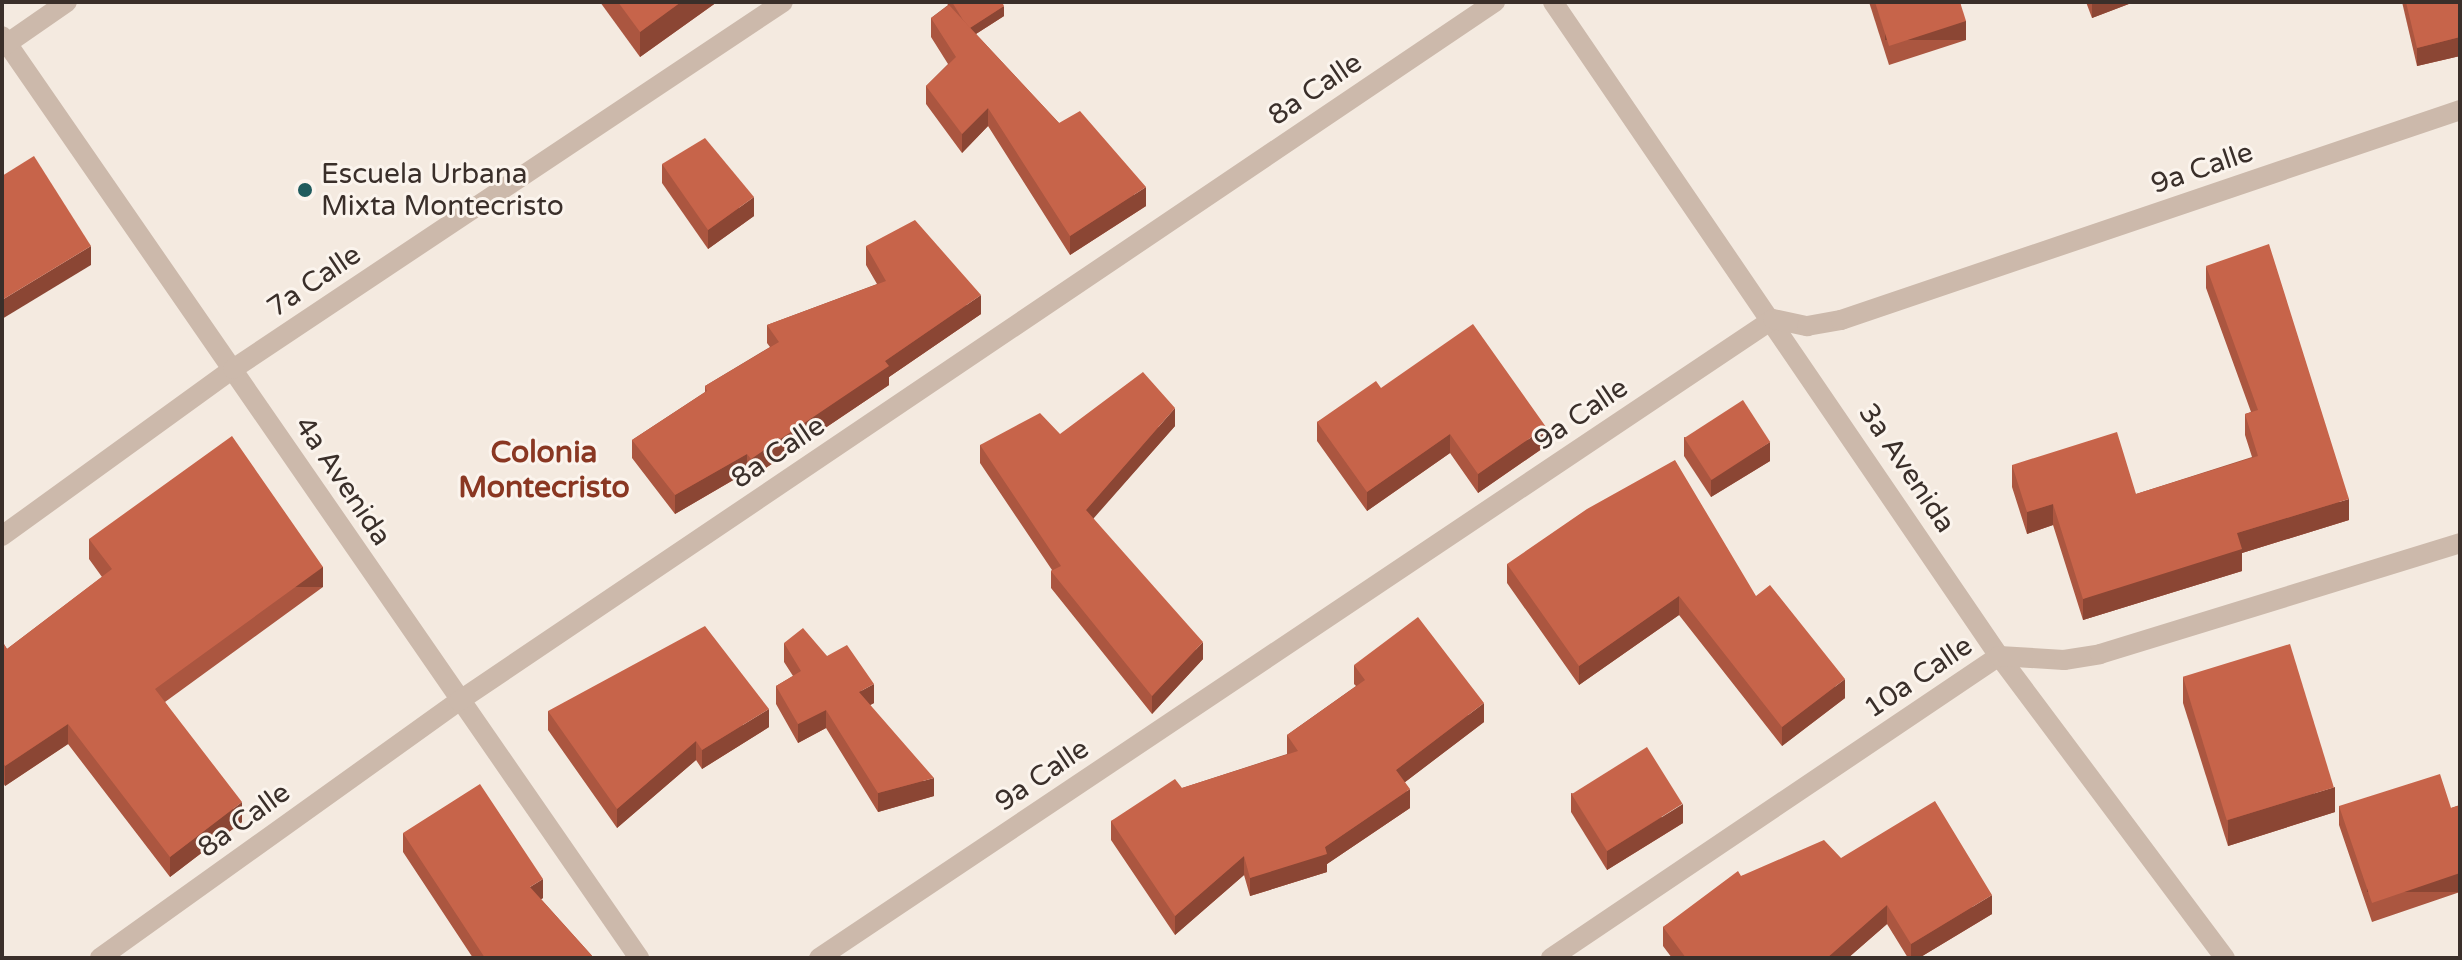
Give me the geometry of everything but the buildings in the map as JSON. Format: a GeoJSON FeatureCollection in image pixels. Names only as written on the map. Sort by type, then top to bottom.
{"type":"FeatureCollection","features":[{"type":"Feature","properties":{"kind":"street"},"geometry":{"type":"LineString","coordinates":[[4,42],[67,2]]}},
{"type":"Feature","properties":{"kind":"street","name":"7a Calle"},"geometry":{"type":"LineString","coordinates":[[2,536],[233,369],[783,2]]}},
{"type":"Feature","properties":{"kind":"street","name":"8a Calle"},"geometry":{"type":"LineString","coordinates":[[100,958],[459,701],[1495,2]]}},
{"type":"Feature","properties":{"kind":"street","name":"3a Avenida"},"geometry":{"type":"LineString","coordinates":[[1553,2],[1773,319],[1999,656],[2225,958]]}},
{"type":"Feature","properties":{"kind":"street","name":"4a Avenida"},"geometry":{"type":"LineString","coordinates":[[4,42],[639,958]]}},
{"type":"Feature","properties":{"kind":"street","name":"9a Calle"},"geometry":{"type":"LineString","coordinates":[[819,958],[1773,319],[1807,326],[1841,320],[2460,110]]}},
{"type":"Feature","properties":{"kind":"street","name":"10a Calle"},"geometry":{"type":"LineString","coordinates":[[1551,958],[1999,656],[2064,660],[2100,654],[2460,543]]}},
{"type":"Feature","properties":{"kind":"place","name":"Escuela Urbana Mixta Montecristo"},"geometry":{"type":"Point","coordinates":[305,190]}},
{"type":"Feature","properties":{"kind":"district","name":"Colonia Montecristo"},"geometry":{"type":"Point","coordinates":[544,470]}}]}
